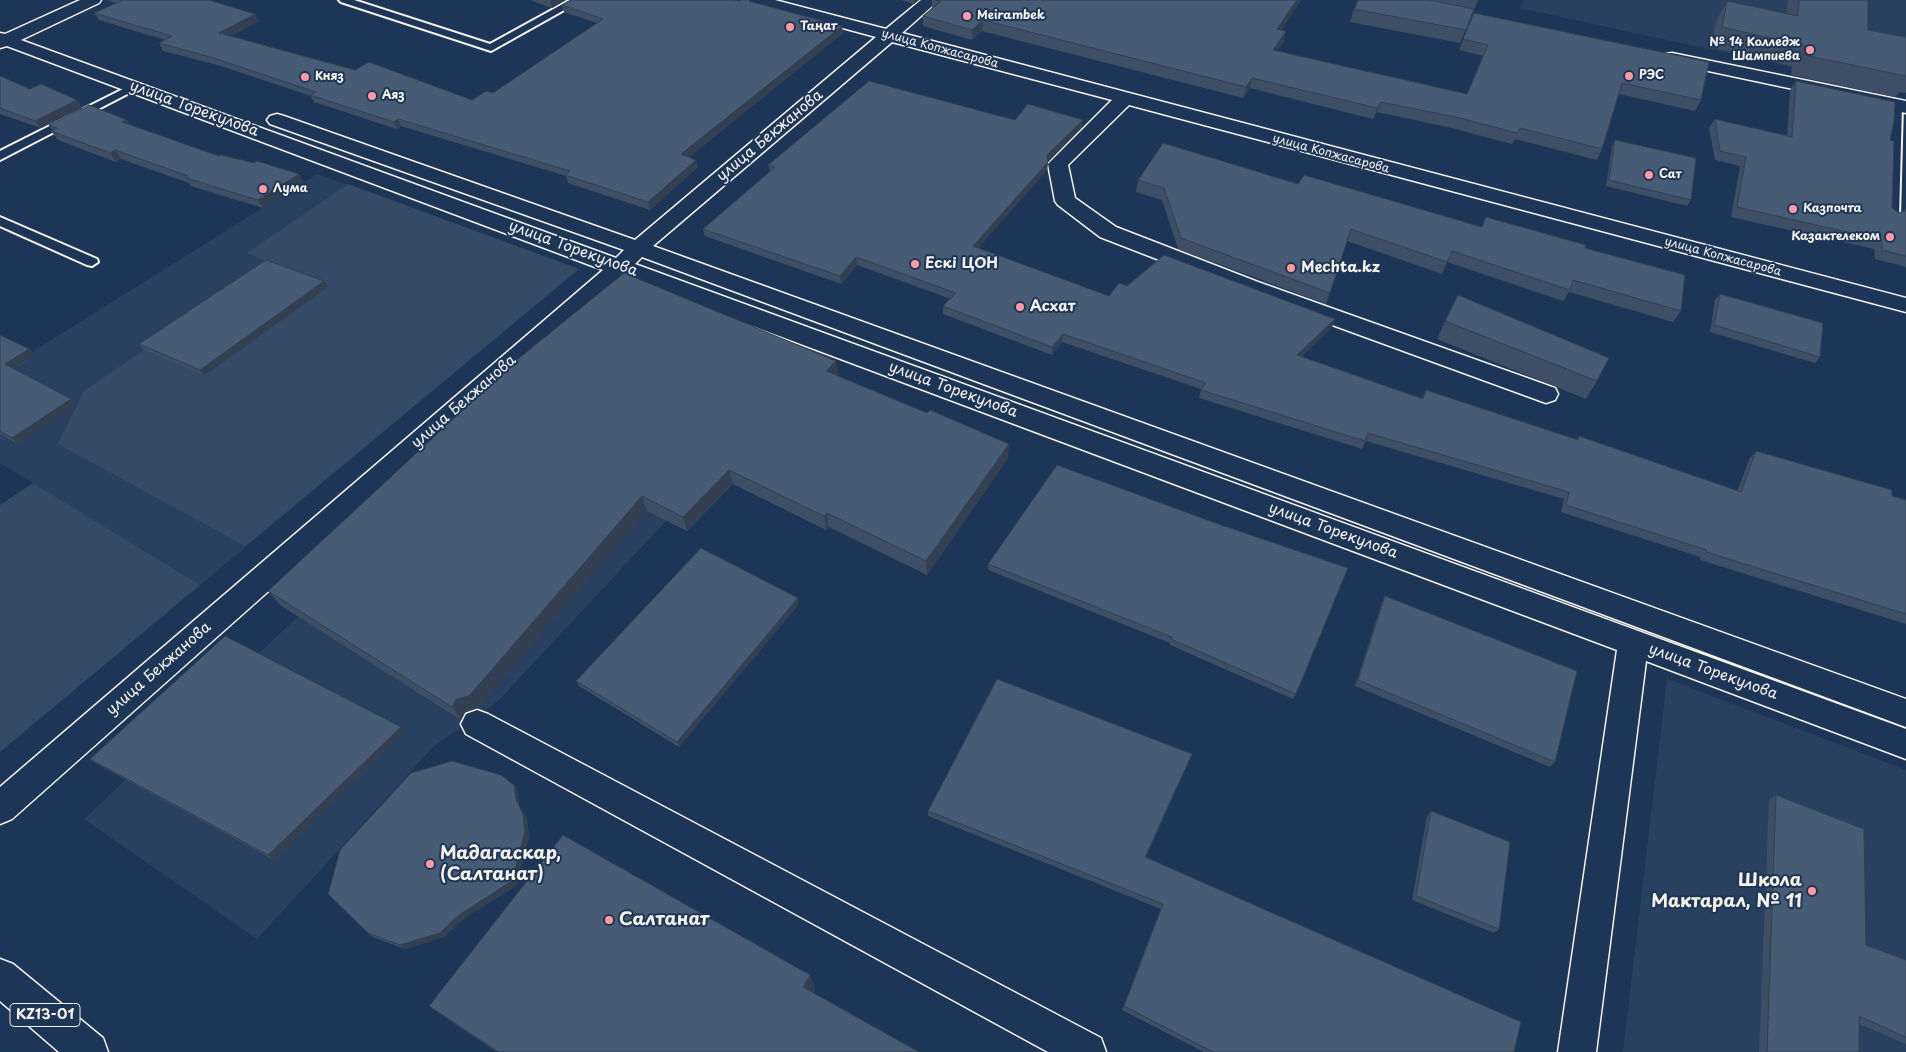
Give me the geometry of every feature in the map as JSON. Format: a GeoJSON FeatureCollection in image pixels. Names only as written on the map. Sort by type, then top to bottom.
{"type":"FeatureCollection","features":[{"type":"Feature","properties":{"kind":"street"},"geometry":{"type":"LineString","coordinates":[[6,34],[93,0]]}},
{"type":"Feature","properties":{"kind":"street","name":"улица Копжасарова"},"geometry":{"type":"LineString","coordinates":[[756,0],[1906,305]]}},
{"type":"Feature","properties":{"kind":"street","name":"улица Бекжанова"},"geometry":{"type":"LineString","coordinates":[[0,808],[620,267],[638,248],[931,0]]}},
{"type":"Feature","properties":{"kind":"street","name":"улица Торекулова"},"geometry":{"type":"LineString","coordinates":[[6,34],[133,87],[1906,744]]}},
{"type":"Feature","properties":{"kind":"street","name":"улица Торекулова"},"geometry":{"type":"LineString","coordinates":[[6,34],[638,248],[1906,713]]}},
{"type":"Feature","properties":{"kind":"street"},"geometry":{"type":"LineString","coordinates":[[1656,54],[1901,106]]}},
{"type":"Feature","properties":{"kind":"street"},"geometry":{"type":"LineString","coordinates":[[1124,99],[1058,164],[1065,201],[1108,232],[1250,287],[1546,394]]}},
{"type":"Feature","properties":{"kind":"street"},"geometry":{"type":"LineString","coordinates":[[1577,1052],[1634,643]]}},
{"type":"Feature","properties":{"kind":"street"},"geometry":{"type":"LineString","coordinates":[[477,724],[1087,1052]]}},
{"type":"Feature","properties":{"kind":"street","name":"KZ13-01"},"geometry":{"type":"LineString","coordinates":[[0,977],[89,1052]]}},
{"type":"Feature","properties":{"kind":"lane"},"geometry":{"type":"LineString","coordinates":[[344,0],[491,48],[577,0]]}},
{"type":"Feature","properties":{"kind":"lane"},"geometry":{"type":"LineString","coordinates":[[0,156],[133,87]]}},
{"type":"Feature","properties":{"kind":"lane"},"geometry":{"type":"LineString","coordinates":[[1893,218],[1901,106]]}},
{"type":"Feature","properties":{"kind":"lane"},"geometry":{"type":"LineString","coordinates":[[0,221],[92,262]]}},
{"type":"Feature","properties":{"kind":"shaded area","name":"№ 14 Колледж Шампиева"},"geometry":{"type":"Polygon","coordinates":[[[1524,0],[1906,0],[1906,92],[1520,8],[1524,0]]]}},
{"type":"Feature","properties":{"kind":"shaded area"},"geometry":{"type":"Polygon","coordinates":[[[317,174],[579,269],[200,585],[0,463],[0,372],[317,174]]]}},
{"type":"Feature","properties":{"kind":"shaded area"},"geometry":{"type":"Polygon","coordinates":[[[348,184],[579,269],[245,546],[58,444],[84,391],[144,350],[204,376],[327,287],[247,253],[348,184]]]}},
{"type":"Feature","properties":{"kind":"shaded area"},"geometry":{"type":"Polygon","coordinates":[[[627,305],[804,373],[498,701],[434,746],[257,939],[84,819],[627,305]]]}},
{"type":"Feature","properties":{"kind":"shaded area"},"geometry":{"type":"Polygon","coordinates":[[[33,483],[200,585],[0,752],[0,505],[33,483]]]}},
{"type":"Feature","properties":{"kind":"shaded area"},"geometry":{"type":"Polygon","coordinates":[[[1667,679],[1906,770],[1906,1052],[1623,1052],[1667,679]]]}},
{"type":"Feature","properties":{"kind":"building"},"geometry":{"type":"Polygon","coordinates":[[[123,0],[209,0],[255,14],[219,33],[355,70],[369,62],[472,100],[486,91],[493,93],[603,19],[562,5],[571,0],[745,0],[842,26],[681,154],[696,160],[648,202],[565,175],[570,171],[398,119],[394,122],[310,95],[316,92],[217,59],[159,43],[172,36],[94,13],[123,0]]]}},
{"type":"Feature","properties":{"kind":"building"},"geometry":{"type":"Polygon","coordinates":[[[936,0],[1297,0],[1277,29],[1286,31],[1273,50],[1467,94],[1488,45],[1463,39],[1474,13],[1709,62],[1701,100],[1622,83],[1602,149],[1520,128],[1517,133],[1456,117],[1381,102],[1377,108],[1252,78],[1246,87],[983,20],[972,30],[923,16],[941,1],[936,0]]]}},
{"type":"Feature","properties":{"kind":"building"},"geometry":{"type":"Polygon","coordinates":[[[1358,0],[1430,0],[1474,9],[1466,30],[1354,9],[1358,0]]]}},
{"type":"Feature","properties":{"kind":"building"},"geometry":{"type":"Polygon","coordinates":[[[1799,0],[1868,0],[1868,30],[1906,37],[1906,76],[1804,55],[1805,46],[1722,27],[1727,1],[1798,16],[1799,0]]]}},
{"type":"Feature","properties":{"kind":"building"},"geometry":{"type":"Polygon","coordinates":[[[0,76],[30,89],[41,84],[77,100],[35,121],[0,108],[0,76]]]}},
{"type":"Feature","properties":{"kind":"building"},"geometry":{"type":"Polygon","coordinates":[[[869,81],[1015,120],[1028,104],[1083,120],[1047,155],[1048,162],[973,246],[1109,296],[1119,283],[1127,286],[1164,255],[1335,319],[1297,355],[1423,399],[1426,390],[1578,440],[1579,436],[1741,492],[1756,451],[1892,490],[1892,496],[1906,500],[1906,614],[1706,552],[1707,550],[1566,505],[1569,492],[1368,433],[1365,441],[1201,390],[1206,383],[1063,334],[1052,347],[943,306],[956,293],[856,257],[840,276],[703,229],[775,167],[768,165],[869,81]]]}},
{"type":"Feature","properties":{"kind":"building"},"geometry":{"type":"Polygon","coordinates":[[[1796,81],[1895,102],[1890,140],[1894,141],[1892,208],[1899,213],[1906,210],[1906,256],[1882,250],[1882,240],[1737,207],[1746,157],[1720,151],[1715,119],[1792,137],[1796,81]]]}},
{"type":"Feature","properties":{"kind":"building"},"geometry":{"type":"Polygon","coordinates":[[[89,105],[127,120],[122,122],[219,156],[254,163],[257,161],[299,174],[258,200],[186,178],[188,176],[115,150],[110,153],[51,131],[57,128],[49,125],[89,105]]]}},
{"type":"Feature","properties":{"kind":"building","name":"Сат"},"geometry":{"type":"Polygon","coordinates":[[[1615,140],[1696,158],[1691,200],[1609,180],[1615,140]]]}},
{"type":"Feature","properties":{"kind":"building"},"geometry":{"type":"Polygon","coordinates":[[[1163,143],[1298,184],[1304,175],[1482,227],[1486,217],[1586,245],[1585,248],[1685,275],[1681,311],[1573,280],[1570,290],[1452,251],[1447,262],[1351,229],[1330,293],[1181,238],[1164,188],[1138,180],[1163,143]]]}},
{"type":"Feature","properties":{"kind":"building"},"geometry":{"type":"Polygon","coordinates":[[[266,260],[324,281],[200,370],[139,344],[266,260]]]}},
{"type":"Feature","properties":{"kind":"building"},"geometry":{"type":"Polygon","coordinates":[[[624,273],[836,361],[826,371],[927,413],[930,410],[1009,444],[926,561],[827,513],[824,516],[729,470],[683,517],[642,496],[469,696],[456,699],[452,707],[268,591],[465,408],[460,406],[624,273]]]}},
{"type":"Feature","properties":{"kind":"building"},"geometry":{"type":"Polygon","coordinates":[[[1720,294],[1823,323],[1820,357],[1714,325],[1720,294]]]}},
{"type":"Feature","properties":{"kind":"building"},"geometry":{"type":"Polygon","coordinates":[[[1458,295],[1609,358],[1597,381],[1445,321],[1458,295]]]}},
{"type":"Feature","properties":{"kind":"building"},"geometry":{"type":"Polygon","coordinates":[[[0,335],[29,349],[5,364],[71,399],[12,438],[0,431],[0,335]]]}},
{"type":"Feature","properties":{"kind":"building"},"geometry":{"type":"Polygon","coordinates":[[[1057,465],[1221,525],[1348,568],[1296,694],[1171,639],[1172,637],[988,564],[1057,465]]]}},
{"type":"Feature","properties":{"kind":"building"},"geometry":{"type":"Polygon","coordinates":[[[701,548],[798,598],[677,742],[576,681],[701,548]]]}},
{"type":"Feature","properties":{"kind":"building"},"geometry":{"type":"Polygon","coordinates":[[[1385,596],[1577,671],[1555,762],[1358,680],[1385,596]]]}},
{"type":"Feature","properties":{"kind":"building"},"geometry":{"type":"Polygon","coordinates":[[[225,636],[401,727],[268,855],[90,759],[225,636]]]}},
{"type":"Feature","properties":{"kind":"building"},"geometry":{"type":"Polygon","coordinates":[[[997,679],[1192,754],[1145,857],[1521,1022],[1514,1052],[1213,1052],[1124,1006],[1163,904],[928,811],[997,679]]]}},
{"type":"Feature","properties":{"kind":"building","name":"Мадагаскар, (Салтанат)"},"geometry":{"type":"Polygon","coordinates":[[[452,761],[501,775],[514,785],[516,800],[523,814],[525,832],[512,881],[459,915],[440,933],[400,945],[368,933],[328,894],[340,850],[411,773],[452,761]]]}},
{"type":"Feature","properties":{"kind":"building","name":"Школа Мактарал, № 11"},"geometry":{"type":"Polygon","coordinates":[[[1776,795],[1864,829],[1866,945],[1906,960],[1906,1037],[1859,1016],[1859,1052],[1767,1052],[1776,795]]]}},
{"type":"Feature","properties":{"kind":"building"},"geometry":{"type":"Polygon","coordinates":[[[1431,811],[1510,842],[1499,929],[1416,896],[1431,811]]]}},
{"type":"Feature","properties":{"kind":"building","name":"Салтанат"},"geometry":{"type":"Polygon","coordinates":[[[563,835],[810,975],[803,987],[919,1052],[499,1052],[429,1006],[563,835]]]}},
{"type":"Feature","properties":{"kind":"place","name":"Meirambek"},"geometry":{"type":"Point","coordinates":[967,16]}},
{"type":"Feature","properties":{"kind":"place","name":"Таңат"},"geometry":{"type":"Point","coordinates":[790,27]}},
{"type":"Feature","properties":{"kind":"place","name":"№ 14 Колледж Шампиева"},"geometry":{"type":"Point","coordinates":[1810,50]}},
{"type":"Feature","properties":{"kind":"place","name":"РЭС"},"geometry":{"type":"Point","coordinates":[1629,76]}},
{"type":"Feature","properties":{"kind":"place","name":"Княз"},"geometry":{"type":"Point","coordinates":[305,77]}},
{"type":"Feature","properties":{"kind":"place","name":"Аяз"},"geometry":{"type":"Point","coordinates":[372,96]}},
{"type":"Feature","properties":{"kind":"place","name":"Сат"},"geometry":{"type":"Point","coordinates":[1649,175]}},
{"type":"Feature","properties":{"kind":"place","name":"Лума"},"geometry":{"type":"Point","coordinates":[263,189]}},
{"type":"Feature","properties":{"kind":"place","name":"Казпочта"},"geometry":{"type":"Point","coordinates":[1793,209]}},
{"type":"Feature","properties":{"kind":"place","name":"Казактелеком"},"geometry":{"type":"Point","coordinates":[1890,237]}},
{"type":"Feature","properties":{"kind":"place","name":"Ескі ЦОН"},"geometry":{"type":"Point","coordinates":[915,264]}},
{"type":"Feature","properties":{"kind":"place","name":"Mechta.kz"},"geometry":{"type":"Point","coordinates":[1291,268]}},
{"type":"Feature","properties":{"kind":"place","name":"Асхат"},"geometry":{"type":"Point","coordinates":[1020,307]}},
{"type":"Feature","properties":{"kind":"place","name":"Мадагаскар, (Салтанат)"},"geometry":{"type":"Point","coordinates":[430,864]}},
{"type":"Feature","properties":{"kind":"place","name":"Школа Мактарал, № 11"},"geometry":{"type":"Point","coordinates":[1812,891]}},
{"type":"Feature","properties":{"kind":"place","name":"Салтанат"},"geometry":{"type":"Point","coordinates":[609,920]}}]}
